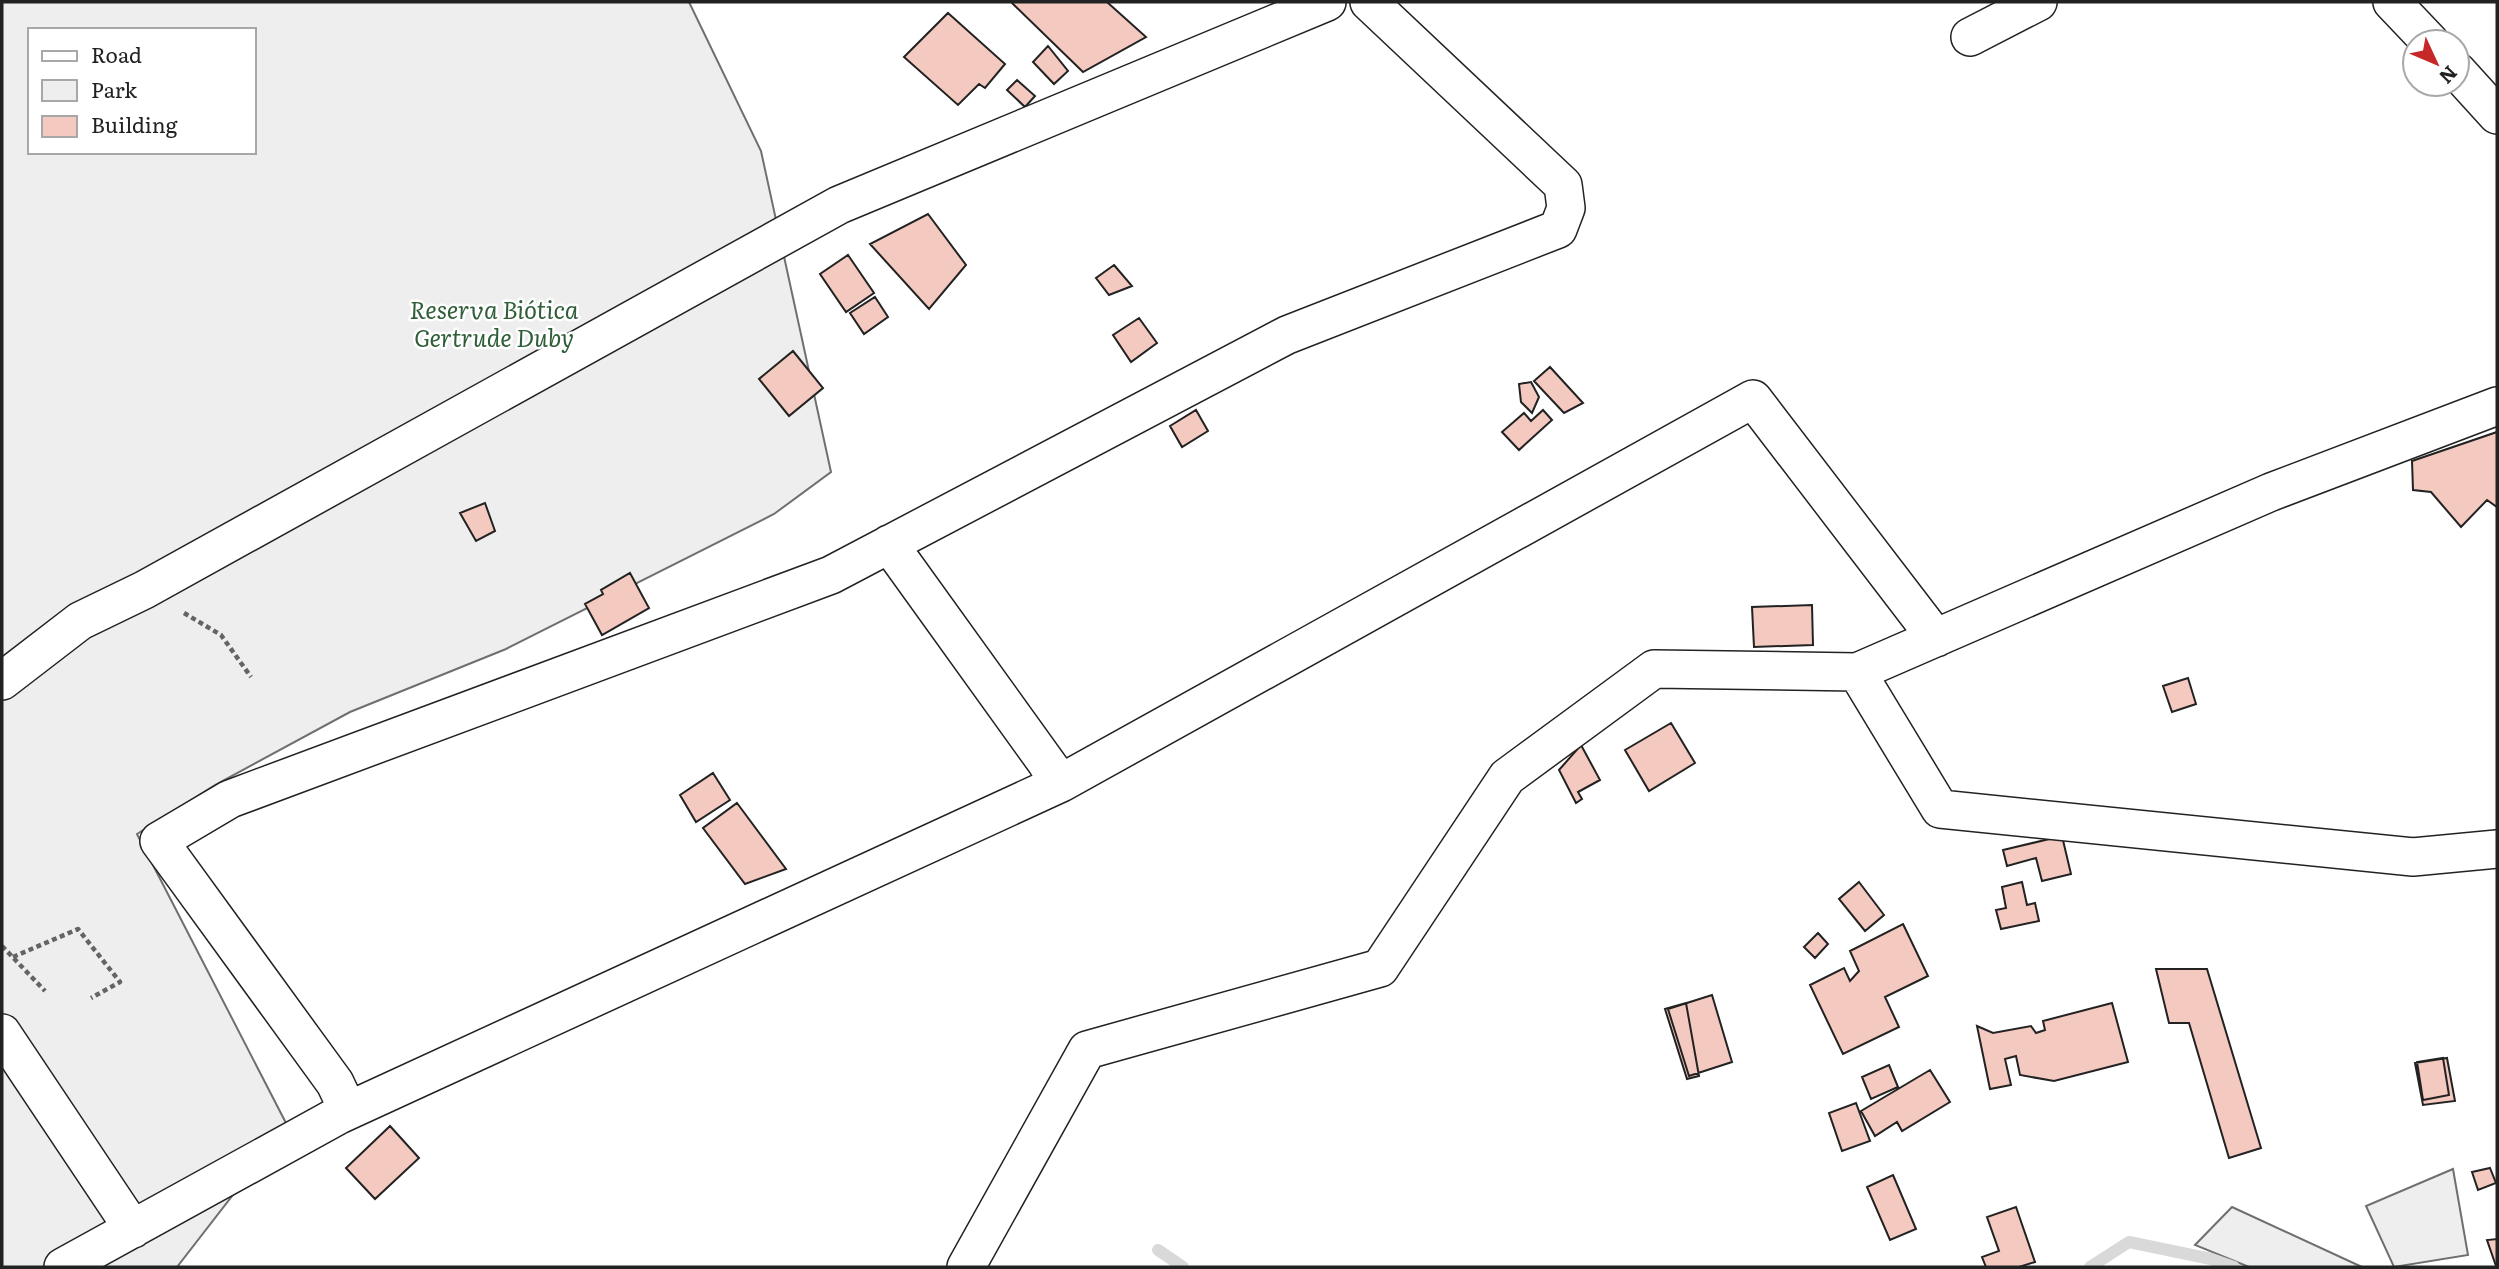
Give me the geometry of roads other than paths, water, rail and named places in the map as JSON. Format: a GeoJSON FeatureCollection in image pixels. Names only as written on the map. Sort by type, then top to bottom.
{"type":"FeatureCollection","features":[{"type":"Feature","properties":{"kind":"street"},"geometry":{"type":"LineString","coordinates":[[2,681],[80,621],[144,590],[839,205],[1327,2]]}},
{"type":"Feature","properties":{"kind":"street"},"geometry":{"type":"LineString","coordinates":[[342,1109],[335,1083],[159,841],[230,799],[831,575],[1287,335],[1558,229],[1566,208],[1563,185],[1369,2]]}},
{"type":"Feature","properties":{"kind":"street"},"geometry":{"type":"LineString","coordinates":[[1970,37],[2038,2]]}},
{"type":"Feature","properties":{"kind":"street"},"geometry":{"type":"LineString","coordinates":[[2392,2],[2417,28]]}},
{"type":"Feature","properties":{"kind":"street"},"geometry":{"type":"LineString","coordinates":[[2471,86],[2497,114]]}},
{"type":"Feature","properties":{"kind":"street"},"geometry":{"type":"LineString","coordinates":[[63,1267],[342,1109],[1061,783],[1753,399],[1936,638]]}},
{"type":"Feature","properties":{"kind":"street"},"geometry":{"type":"LineString","coordinates":[[966,1267],[1087,1050],[1380,968],[1507,777],[1654,669],[1857,672],[2271,492],[2497,406]]}},
{"type":"Feature","properties":{"kind":"street"},"geometry":{"type":"LineString","coordinates":[[889,544],[1061,783]]}},
{"type":"Feature","properties":{"kind":"street"},"geometry":{"type":"LineString","coordinates":[[1857,672],[1940,809],[2413,857],[2497,849]]}},
{"type":"Feature","properties":{"kind":"street"},"geometry":{"type":"LineString","coordinates":[[2,1032],[133,1229]]}},
{"type":"Feature","properties":{"kind":"waterway"},"geometry":{"type":"LineString","coordinates":[[2090,1267],[2129,1242],[2211,1259],[2234,1267]]}},
{"type":"Feature","properties":{"kind":"waterway"},"geometry":{"type":"LineString","coordinates":[[1158,1250],[1183,1267]]}},
{"type":"Feature","properties":{"kind":"park label","name":"Reserva Biótica Gertrude Duby"},"geometry":{"type":"Point","coordinates":[494,325]}}]}
